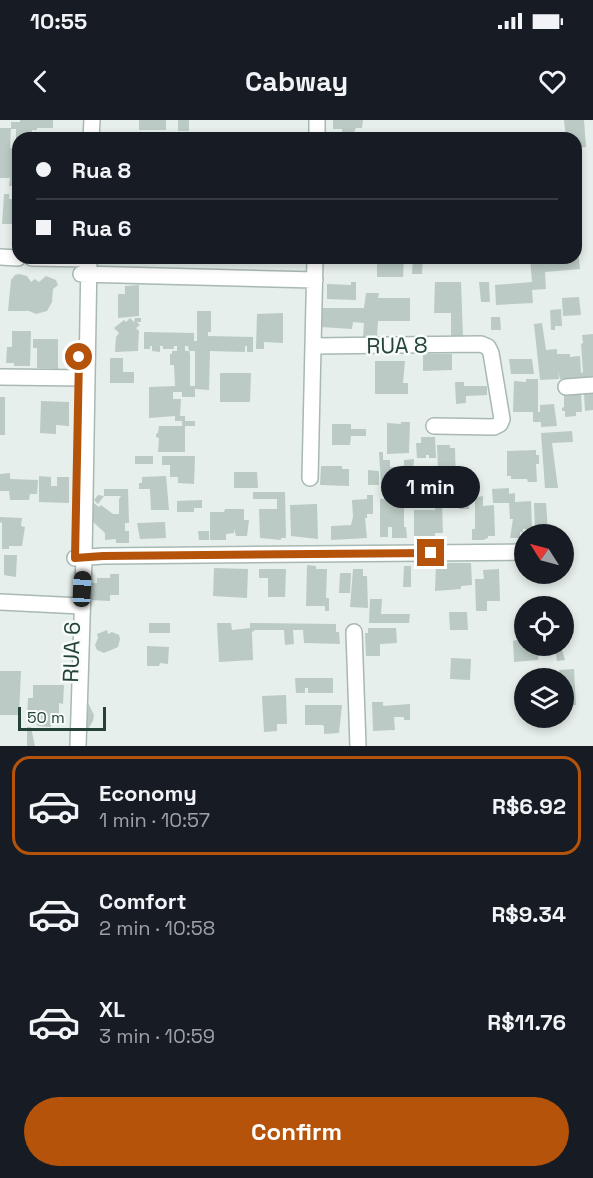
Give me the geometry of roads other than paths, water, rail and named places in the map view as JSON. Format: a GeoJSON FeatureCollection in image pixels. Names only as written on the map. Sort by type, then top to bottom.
{"type":"FeatureCollection","features":[{"type":"Feature","properties":{"kind":"street"},"geometry":{"type":"LineString","coordinates":[[315,280],[85,264],[80,558],[514,552]]}},
{"type":"Feature","properties":{"kind":"street"},"geometry":{"type":"LineString","coordinates":[[310,478],[315,264]]}},
{"type":"Feature","properties":{"kind":"street","name":"RUA 8"},"geometry":{"type":"LineString","coordinates":[[313,346],[481,344],[488,347],[502,419],[500,424],[494,426],[434,426]]}},
{"type":"Feature","properties":{"kind":"street"},"geometry":{"type":"LineString","coordinates":[[0,377],[83,378]]}},
{"type":"Feature","properties":{"kind":"street"},"geometry":{"type":"LineString","coordinates":[[566,387],[593,385]]}},
{"type":"Feature","properties":{"kind":"street","name":"RUA 6"},"geometry":{"type":"LineString","coordinates":[[68,746],[80,558]]}},
{"type":"Feature","properties":{"kind":"street"},"geometry":{"type":"LineString","coordinates":[[0,602],[77,605]]}},
{"type":"Feature","properties":{"kind":"street","name":"RUA 6"},"geometry":{"type":"LineString","coordinates":[[77,605],[78,746]]}},
{"type":"Feature","properties":{"kind":"street"},"geometry":{"type":"LineString","coordinates":[[354,632],[358,746]]}}]}
